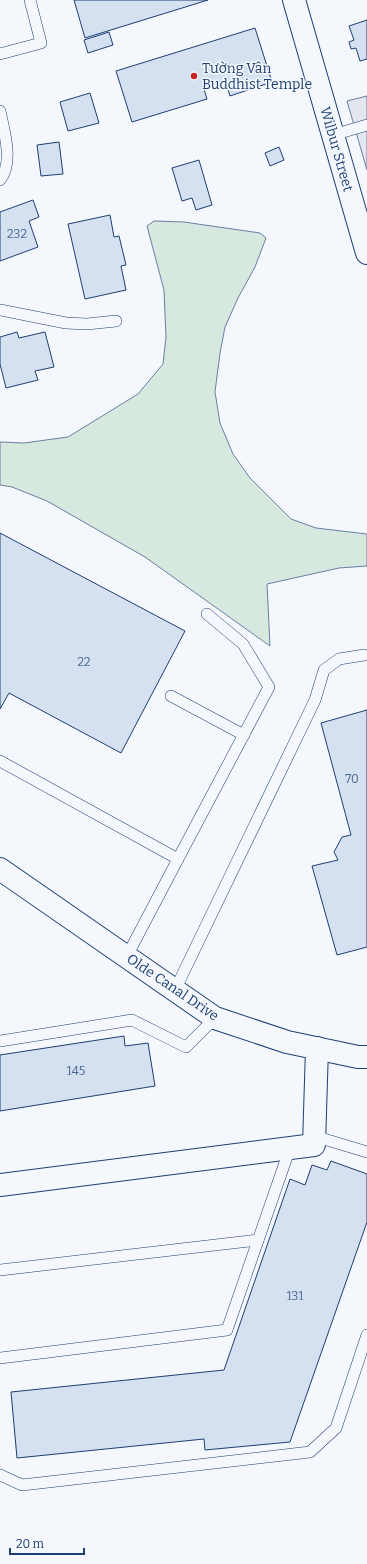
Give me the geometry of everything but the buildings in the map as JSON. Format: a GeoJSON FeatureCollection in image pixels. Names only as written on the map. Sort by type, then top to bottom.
{"type":"FeatureCollection","features":[{"type":"Feature","properties":{"kind":"street","name":"Wilbur Street"},"geometry":{"type":"LineString","coordinates":[[294,0],[367,253]]}},
{"type":"Feature","properties":{"kind":"street","name":"Olde Canal Drive"},"geometry":{"type":"LineString","coordinates":[[0,869],[215,1018],[287,1042],[358,1057],[367,1057]]}},
{"type":"Feature","properties":{"kind":"street"},"geometry":{"type":"LineString","coordinates":[[0,1185],[314,1145],[317,1048]]}},
{"type":"Feature","properties":{"kind":"lane"},"geometry":{"type":"LineString","coordinates":[[0,54],[41,43],[30,0]]}},
{"type":"Feature","properties":{"kind":"lane"},"geometry":{"type":"LineString","coordinates":[[0,111],[7,146],[6,164],[0,180]]}},
{"type":"Feature","properties":{"kind":"lane"},"geometry":{"type":"LineString","coordinates":[[333,135],[367,126]]}},
{"type":"Feature","properties":{"kind":"lane"},"geometry":{"type":"LineString","coordinates":[[0,310],[66,323],[87,324],[116,321]]}},
{"type":"Feature","properties":{"kind":"lane"},"geometry":{"type":"LineString","coordinates":[[127,956],[269,687],[243,644],[207,614]]}},
{"type":"Feature","properties":{"kind":"lane"},"geometry":{"type":"LineString","coordinates":[[175,990],[315,700],[324,670],[339,659],[364,655]]}},
{"type":"Feature","properties":{"kind":"lane"},"geometry":{"type":"LineString","coordinates":[[170,696],[244,735]]}},
{"type":"Feature","properties":{"kind":"lane"},"geometry":{"type":"LineString","coordinates":[[0,761],[178,858]]}},
{"type":"Feature","properties":{"kind":"lane"},"geometry":{"type":"LineString","coordinates":[[0,1041],[132,1020],[186,1047],[215,1018]]}},
{"type":"Feature","properties":{"kind":"lane"},"geometry":{"type":"LineString","coordinates":[[314,1136],[367,1152]]}},
{"type":"Feature","properties":{"kind":"lane"},"geometry":{"type":"LineString","coordinates":[[0,1358],[227,1330],[290,1148]]}},
{"type":"Feature","properties":{"kind":"lane"},"geometry":{"type":"LineString","coordinates":[[0,1270],[258,1240]]}},
{"type":"Feature","properties":{"kind":"lane"},"geometry":{"type":"LineString","coordinates":[[0,1476],[22,1485],[310,1452],[336,1428],[367,1335]]}},
{"type":"Feature","properties":{"kind":"shaded area"},"geometry":{"type":"Polygon","coordinates":[[[367,96],[367,170],[347,101],[367,96]]]}},
{"type":"Feature","properties":{"kind":"shaded area"},"geometry":{"type":"Polygon","coordinates":[[[154,221],[184,222],[260,233],[266,238],[255,267],[238,298],[225,327],[215,392],[220,423],[233,454],[250,478],[291,519],[316,528],[367,534],[367,566],[339,568],[267,584],[270,646],[145,557],[47,501],[12,487],[0,485],[0,442],[24,443],[68,437],[138,394],[163,364],[166,337],[164,290],[147,226],[154,221]]]}},
{"type":"Feature","properties":{"kind":"place","name":"Tường Vân Buddhist Temple"},"geometry":{"type":"Point","coordinates":[194,76]}}]}
